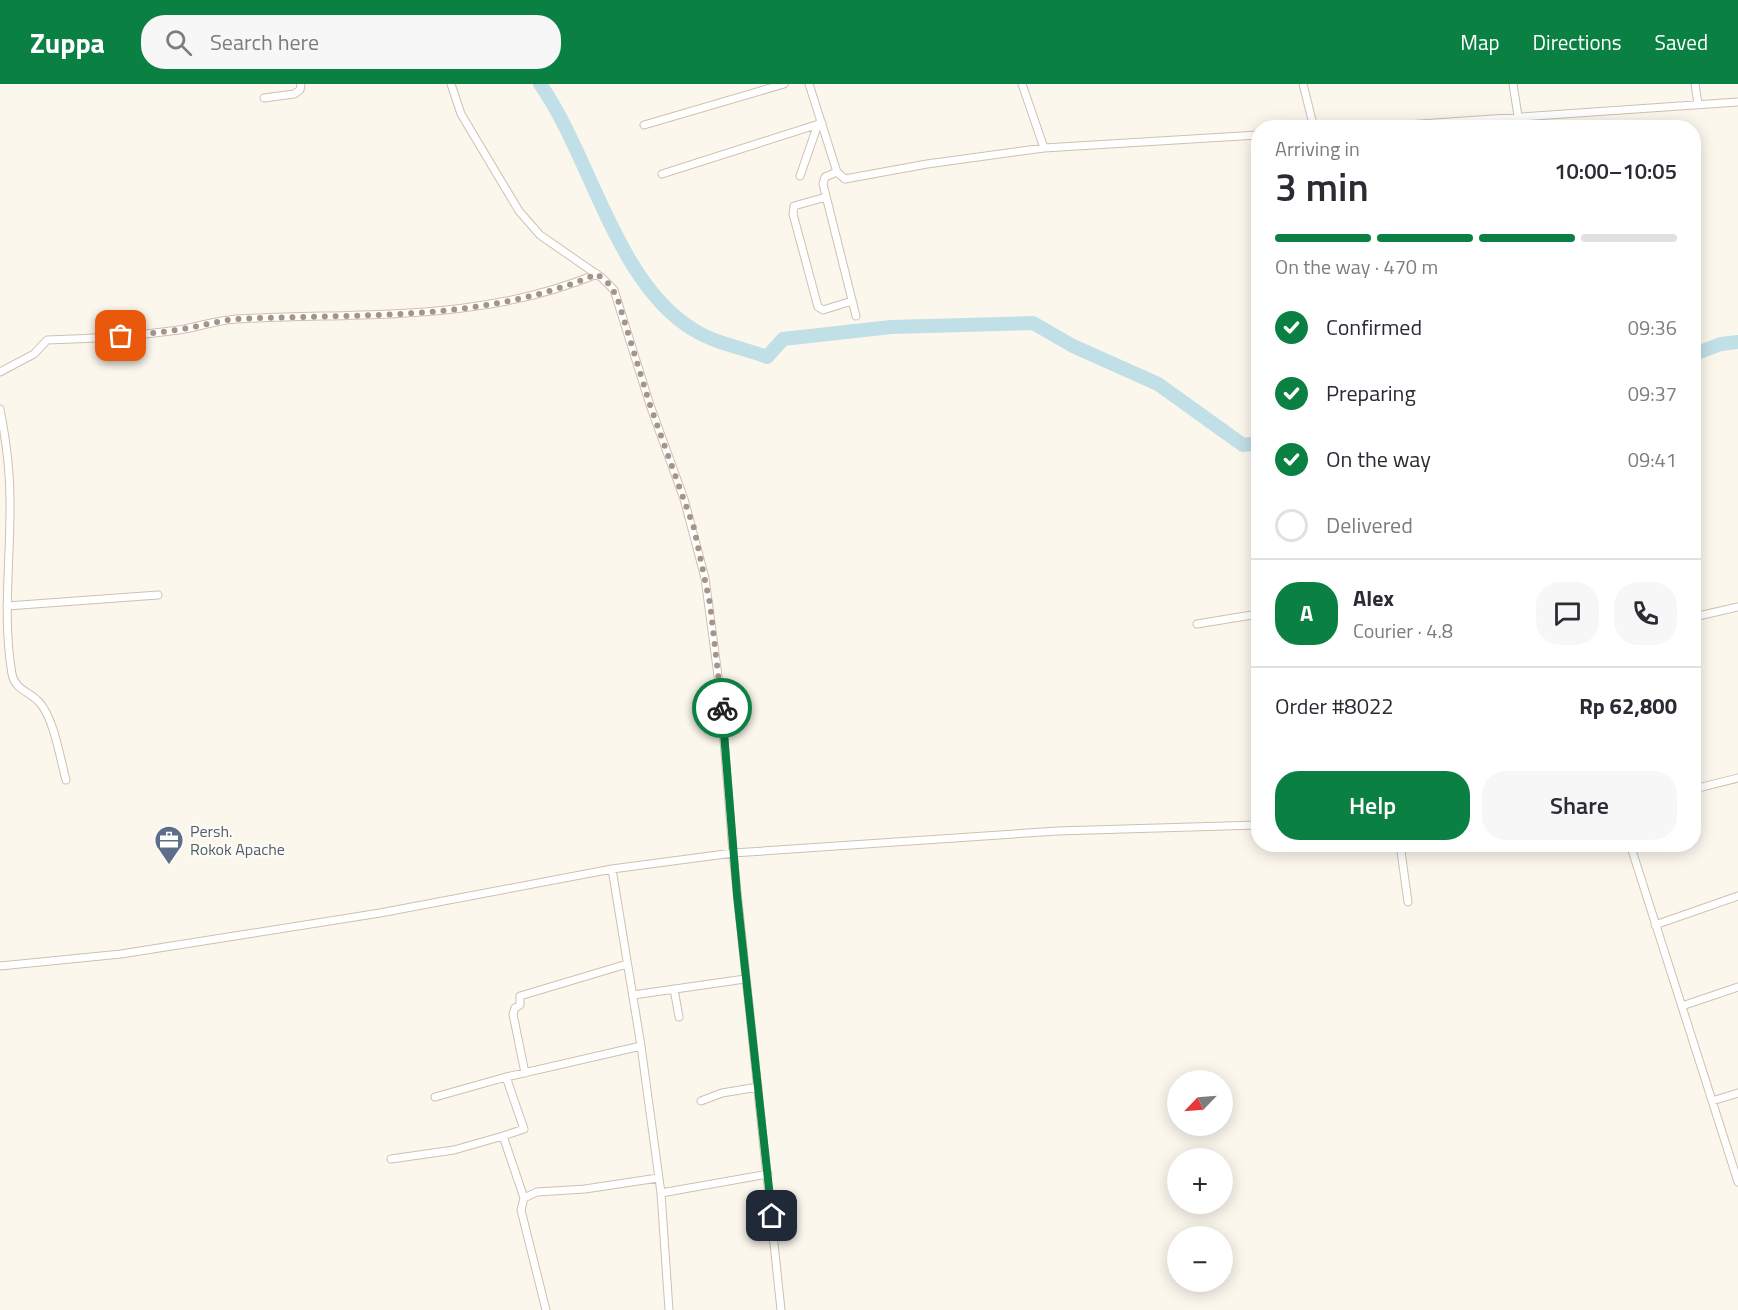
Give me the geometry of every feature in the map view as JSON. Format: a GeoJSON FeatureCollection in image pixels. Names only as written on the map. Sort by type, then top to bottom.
{"type":"FeatureCollection","features":[{"type":"Feature","properties":{"kind":"street"},"geometry":{"type":"LineString","coordinates":[[264,98],[294,94],[300,90],[302,84]]}},
{"type":"Feature","properties":{"kind":"street"},"geometry":{"type":"LineString","coordinates":[[451,84],[461,114],[519,211],[540,235],[609,284],[617,297],[698,546],[710,604],[720,692],[733,853],[781,1310]]}},
{"type":"Feature","properties":{"kind":"street"},"geometry":{"type":"LineString","coordinates":[[644,125],[784,84]]}},
{"type":"Feature","properties":{"kind":"street"},"geometry":{"type":"LineString","coordinates":[[809,84],[837,172],[846,179],[927,164],[1044,148],[1251,135]]}},
{"type":"Feature","properties":{"kind":"street"},"geometry":{"type":"LineString","coordinates":[[1022,84],[1044,148]]}},
{"type":"Feature","properties":{"kind":"street"},"geometry":{"type":"LineString","coordinates":[[1303,84],[1312,120]]}},
{"type":"Feature","properties":{"kind":"street"},"geometry":{"type":"LineString","coordinates":[[1513,84],[1518,116]]}},
{"type":"Feature","properties":{"kind":"street"},"geometry":{"type":"LineString","coordinates":[[1695,84],[1698,104]]}},
{"type":"Feature","properties":{"kind":"street"},"geometry":{"type":"LineString","coordinates":[[1474,120],[1738,102]]}},
{"type":"Feature","properties":{"kind":"street"},"geometry":{"type":"LineString","coordinates":[[662,174],[820,124]]}},
{"type":"Feature","properties":{"kind":"street"},"geometry":{"type":"LineString","coordinates":[[800,176],[820,124]]}},
{"type":"Feature","properties":{"kind":"street"},"geometry":{"type":"LineString","coordinates":[[837,172],[824,178],[826,197],[856,316]]}},
{"type":"Feature","properties":{"kind":"street"},"geometry":{"type":"LineString","coordinates":[[826,197],[794,206],[793,214],[818,307],[823,310],[852,302]]}},
{"type":"Feature","properties":{"kind":"street"},"geometry":{"type":"LineString","coordinates":[[0,372],[34,354],[47,340],[107,338],[237,319],[326,314],[392,315],[489,306],[541,295],[597,274]]}},
{"type":"Feature","properties":{"kind":"street"},"geometry":{"type":"LineString","coordinates":[[0,409],[8,451],[10,501],[7,606],[13,679],[19,688],[35,698],[44,708],[66,780]]}},
{"type":"Feature","properties":{"kind":"street"},"geometry":{"type":"LineString","coordinates":[[7,606],[159,595]]}},
{"type":"Feature","properties":{"kind":"street"},"geometry":{"type":"LineString","coordinates":[[1701,616],[1738,608]]}},
{"type":"Feature","properties":{"kind":"street"},"geometry":{"type":"LineString","coordinates":[[1197,624],[1251,615]]}},
{"type":"Feature","properties":{"kind":"street"},"geometry":{"type":"LineString","coordinates":[[1701,787],[1738,778]]}},
{"type":"Feature","properties":{"kind":"street"},"geometry":{"type":"LineString","coordinates":[[0,966],[121,954],[369,915],[612,869],[733,853],[1057,831],[1251,825]]}},
{"type":"Feature","properties":{"kind":"street"},"geometry":{"type":"LineString","coordinates":[[1401,852],[1408,902]]}},
{"type":"Feature","properties":{"kind":"street"},"geometry":{"type":"LineString","coordinates":[[1632,852],[1738,1182]]}},
{"type":"Feature","properties":{"kind":"street"},"geometry":{"type":"LineString","coordinates":[[612,869],[641,1046],[661,1193],[669,1310]]}},
{"type":"Feature","properties":{"kind":"street"},"geometry":{"type":"LineString","coordinates":[[1655,925],[1738,896]]}},
{"type":"Feature","properties":{"kind":"street"},"geometry":{"type":"LineString","coordinates":[[525,1073],[513,1014],[514,1008],[520,1005],[520,996],[627,964]]}},
{"type":"Feature","properties":{"kind":"street"},"geometry":{"type":"LineString","coordinates":[[633,995],[746,979]]}},
{"type":"Feature","properties":{"kind":"street"},"geometry":{"type":"LineString","coordinates":[[1682,1006],[1738,987]]}},
{"type":"Feature","properties":{"kind":"street"},"geometry":{"type":"LineString","coordinates":[[674,989],[679,1017]]}},
{"type":"Feature","properties":{"kind":"street"},"geometry":{"type":"LineString","coordinates":[[435,1096],[641,1046]]}},
{"type":"Feature","properties":{"kind":"street"},"geometry":{"type":"LineString","coordinates":[[391,1159],[454,1150],[524,1129],[506,1077]]}},
{"type":"Feature","properties":{"kind":"street"},"geometry":{"type":"LineString","coordinates":[[701,1101],[722,1093],[758,1087]]}},
{"type":"Feature","properties":{"kind":"street"},"geometry":{"type":"LineString","coordinates":[[1712,1101],[1738,1093]]}},
{"type":"Feature","properties":{"kind":"street"},"geometry":{"type":"LineString","coordinates":[[503,1136],[524,1198],[521,1210],[546,1310]]}},
{"type":"Feature","properties":{"kind":"street"},"geometry":{"type":"LineString","coordinates":[[661,1193],[768,1174]]}},
{"type":"Feature","properties":{"kind":"street"},"geometry":{"type":"LineString","coordinates":[[524,1198],[542,1192],[585,1189],[658,1178]]}},
{"type":"Feature","properties":{"kind":"waterway"},"geometry":{"type":"LineString","coordinates":[[540,84],[575,146],[624,251],[644,282],[667,309],[702,335],[767,357],[783,339],[891,327],[1033,323],[1073,346],[1158,384],[1243,445],[1251,444]]}},
{"type":"Feature","properties":{"kind":"waterway"},"geometry":{"type":"LineString","coordinates":[[1701,351],[1721,344],[1738,342]]}},
{"type":"Feature","properties":{"kind":"way so far"},"geometry":{"type":"LineString","coordinates":[[121,336],[177,330],[237,319],[326,314],[380,315],[489,306],[534,297],[597,274],[609,284],[617,297],[650,405],[694,528],[710,604],[722,708]]}},
{"type":"Feature","properties":{"kind":"place","name":"Persh. Rokok Apache"},"geometry":{"type":"Point","coordinates":[169,866]}},
{"type":"Feature","properties":{"kind":"route"},"geometry":{"type":"LineString","coordinates":[[722,708],[737,895],[772,1216]]}}]}
